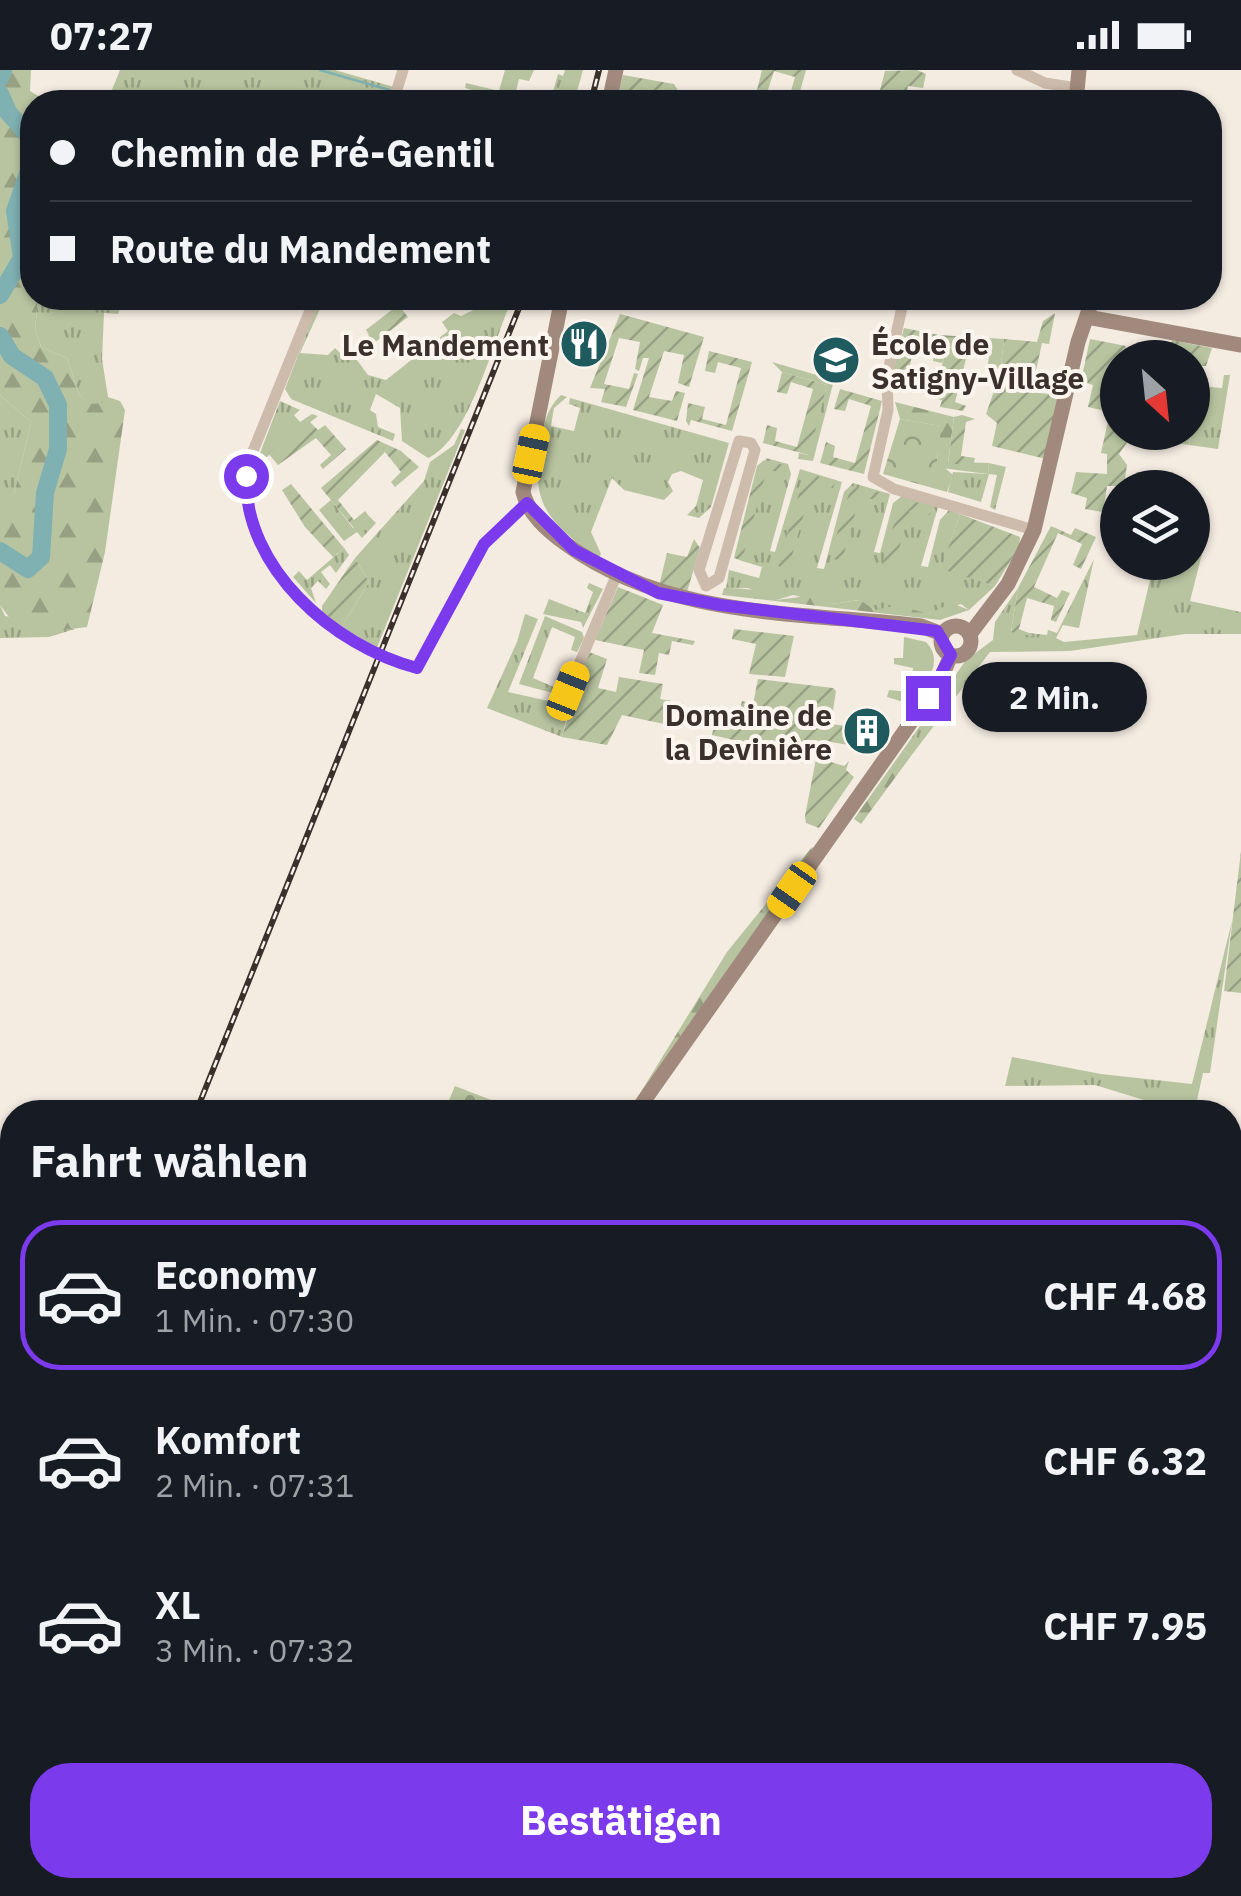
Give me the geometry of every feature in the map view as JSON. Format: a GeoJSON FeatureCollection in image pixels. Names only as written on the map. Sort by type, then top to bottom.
{"type":"FeatureCollection","features":[{"type":"Feature","properties":{"kind":"street"},"geometry":{"type":"LineString","coordinates":[[1017,70],[1064,90]]}},
{"type":"Feature","properties":{"kind":"street"},"geometry":{"type":"LineString","coordinates":[[310,310],[249,461],[246,487],[248,514],[261,546],[324,621],[363,648],[417,668],[484,544],[527,503]]}},
{"type":"Feature","properties":{"kind":"street"},"geometry":{"type":"LineString","coordinates":[[560,310],[524,488],[527,503],[561,541],[648,590],[704,594],[947,630],[960,626],[970,634]]}},
{"type":"Feature","properties":{"kind":"street"},"geometry":{"type":"LineString","coordinates":[[901,310],[886,376],[888,410],[873,477],[894,489],[1034,530]]}},
{"type":"Feature","properties":{"kind":"street"},"geometry":{"type":"LineString","coordinates":[[951,655],[968,651],[970,634],[997,598],[1034,530],[1089,310]]}},
{"type":"Feature","properties":{"kind":"street"},"geometry":{"type":"LineString","coordinates":[[1087,317],[1241,345]]}},
{"type":"Feature","properties":{"kind":"street"},"geometry":{"type":"LineString","coordinates":[[747,441],[754,450],[724,564],[717,582],[704,594],[698,576],[734,445],[747,441]]}},
{"type":"Feature","properties":{"kind":"street"},"geometry":{"type":"LineString","coordinates":[[702,559],[715,558],[724,564]]}},
{"type":"Feature","properties":{"kind":"street"},"geometry":{"type":"LineString","coordinates":[[567,693],[617,574]]}},
{"type":"Feature","properties":{"kind":"street"},"geometry":{"type":"LineString","coordinates":[[951,655],[942,646],[947,630],[997,598]]}},
{"type":"Feature","properties":{"kind":"street"},"geometry":{"type":"LineString","coordinates":[[644,1100],[940,682],[951,655]]}},
{"type":"Feature","properties":{"kind":"green space"},"geometry":{"type":"Polygon","coordinates":[[[0,70],[31,70],[30,90],[20,90],[20,310],[37,310],[35,330],[41,347],[67,358],[79,394],[88,404],[108,403],[108,397],[120,401],[125,410],[105,552],[87,627],[63,630],[14,624],[0,605],[0,493],[14,494],[31,422],[0,395],[0,70]]]}},
{"type":"Feature","properties":{"kind":"green space"},"geometry":{"type":"Polygon","coordinates":[[[120,70],[335,70],[394,87],[393,90],[112,90],[120,70]]]}},
{"type":"Feature","properties":{"kind":"green space"},"geometry":{"type":"Polygon","coordinates":[[[505,70],[534,70],[529,81],[519,79],[516,90],[499,90],[505,70]]]}},
{"type":"Feature","properties":{"kind":"green space"},"geometry":{"type":"Polygon","coordinates":[[[565,70],[583,70],[577,90],[553,90],[558,74],[563,76],[565,70]]]}},
{"type":"Feature","properties":{"kind":"green space"},"geometry":{"type":"Polygon","coordinates":[[[762,70],[806,70],[800,90],[791,90],[795,77],[774,71],[768,90],[757,90],[762,70]]]}},
{"type":"Feature","properties":{"kind":"green space"},"geometry":{"type":"Polygon","coordinates":[[[917,70],[926,74],[923,88],[880,90],[885,71],[917,70]]]}},
{"type":"Feature","properties":{"kind":"green space"},"geometry":{"type":"Polygon","coordinates":[[[623,75],[674,84],[678,90],[619,90],[623,75]]]}},
{"type":"Feature","properties":{"kind":"green space"},"geometry":{"type":"Polygon","coordinates":[[[466,83],[495,90],[472,90],[465,88],[466,83]]]}},
{"type":"Feature","properties":{"kind":"green space"},"geometry":{"type":"Polygon","coordinates":[[[37,310],[120,310],[118,314],[104,313],[102,359],[109,403],[88,405],[79,394],[67,358],[41,347],[35,330],[37,310]]]}},
{"type":"Feature","properties":{"kind":"green space"},"geometry":{"type":"Polygon","coordinates":[[[315,310],[320,310],[300,353],[328,355],[335,348],[347,360],[354,356],[368,375],[386,380],[448,331],[442,322],[454,313],[461,316],[473,310],[508,310],[466,414],[455,433],[428,458],[402,441],[400,408],[376,394],[370,410],[376,414],[378,427],[395,434],[393,441],[291,399],[285,389],[315,310]]]}},
{"type":"Feature","properties":{"kind":"green space"},"geometry":{"type":"Polygon","coordinates":[[[392,310],[403,310],[408,317],[365,350],[360,343],[369,335],[366,330],[392,310]]]}},
{"type":"Feature","properties":{"kind":"green space"},"geometry":{"type":"Polygon","coordinates":[[[1055,313],[1049,344],[1042,343],[1035,375],[1026,374],[1021,391],[1058,395],[1046,459],[992,446],[997,423],[986,414],[1000,374],[1004,339],[1037,342],[1043,321],[1055,313]]]}},
{"type":"Feature","properties":{"kind":"green space"},"geometry":{"type":"Polygon","coordinates":[[[620,314],[704,337],[689,387],[678,383],[684,355],[664,351],[649,397],[672,401],[676,391],[685,393],[677,421],[633,410],[649,358],[643,358],[639,371],[635,369],[640,342],[619,338],[604,384],[629,389],[634,373],[638,374],[626,407],[601,402],[605,389],[590,388],[620,314]]]}},
{"type":"Feature","properties":{"kind":"green space"},"geometry":{"type":"Polygon","coordinates":[[[904,328],[939,335],[937,349],[915,344],[906,381],[927,387],[925,394],[890,383],[904,328]]]}},
{"type":"Feature","properties":{"kind":"green space"},"geometry":{"type":"Polygon","coordinates":[[[939,335],[1004,339],[1000,374],[987,369],[989,357],[948,347],[942,363],[933,361],[939,335]]]}},
{"type":"Feature","properties":{"kind":"green space"},"geometry":{"type":"Polygon","coordinates":[[[1090,339],[1100,341],[1100,410],[1088,407],[1093,385],[1081,381],[1090,339]]]}},
{"type":"Feature","properties":{"kind":"green space"},"geometry":{"type":"Polygon","coordinates":[[[947,347],[968,351],[955,402],[966,406],[963,411],[940,407],[942,400],[933,398],[947,347]]]}},
{"type":"Feature","properties":{"kind":"green space"},"geometry":{"type":"Polygon","coordinates":[[[709,351],[752,362],[732,431],[691,420],[689,426],[686,421],[688,403],[705,407],[702,419],[726,425],[741,368],[718,362],[715,373],[705,371],[709,351]]]}},
{"type":"Feature","properties":{"kind":"green space"},"geometry":{"type":"Polygon","coordinates":[[[772,362],[834,380],[813,461],[798,459],[799,453],[808,455],[827,385],[782,372],[772,362]]]}},
{"type":"Feature","properties":{"kind":"green space"},"geometry":{"type":"Polygon","coordinates":[[[782,372],[827,385],[809,455],[763,443],[767,425],[777,428],[775,441],[797,447],[813,389],[791,382],[787,394],[777,392],[782,372]]]}},
{"type":"Feature","properties":{"kind":"green space"},"geometry":{"type":"Polygon","coordinates":[[[1224,375],[1230,375],[1218,449],[1210,448],[1210,387],[1222,388],[1224,375]]]}},
{"type":"Feature","properties":{"kind":"green space"},"geometry":{"type":"Polygon","coordinates":[[[840,389],[882,401],[864,474],[820,463],[826,442],[835,446],[833,457],[855,463],[871,406],[849,399],[845,411],[834,409],[840,389]]]}},
{"type":"Feature","properties":{"kind":"green space"},"geometry":{"type":"Polygon","coordinates":[[[0,395],[31,422],[14,494],[8,496],[0,493],[0,395]]]}},
{"type":"Feature","properties":{"kind":"green space"},"geometry":{"type":"Polygon","coordinates":[[[561,395],[567,397],[554,408],[551,426],[574,431],[580,408],[569,404],[570,398],[729,443],[711,507],[699,518],[687,515],[696,506],[703,480],[681,471],[672,474],[668,482],[673,491],[664,500],[624,490],[612,478],[591,532],[601,554],[598,558],[581,546],[547,511],[538,482],[545,423],[561,395]]]}},
{"type":"Feature","properties":{"kind":"green space"},"geometry":{"type":"Polygon","coordinates":[[[280,401],[300,410],[294,415],[300,422],[312,414],[318,416],[263,460],[260,453],[280,401]]]}},
{"type":"Feature","properties":{"kind":"green space"},"geometry":{"type":"Polygon","coordinates":[[[895,402],[954,417],[948,462],[989,463],[988,474],[941,468],[937,461],[940,426],[900,419],[895,402]]]}},
{"type":"Feature","properties":{"kind":"green space"},"geometry":{"type":"Polygon","coordinates":[[[954,417],[975,419],[966,422],[961,456],[975,458],[973,466],[948,463],[954,417]]]}},
{"type":"Feature","properties":{"kind":"green space"},"geometry":{"type":"Polygon","coordinates":[[[900,419],[941,426],[937,461],[953,475],[947,492],[883,474],[900,419]]]}},
{"type":"Feature","properties":{"kind":"green space"},"geometry":{"type":"Polygon","coordinates":[[[308,420],[318,430],[325,425],[346,449],[323,469],[320,465],[331,455],[316,438],[278,465],[268,453],[308,420]]]}},
{"type":"Feature","properties":{"kind":"green space"},"geometry":{"type":"Polygon","coordinates":[[[461,429],[465,430],[376,650],[341,628],[369,582],[355,558],[424,481],[430,462],[454,445],[461,429]]]}},
{"type":"Feature","properties":{"kind":"green space"},"geometry":{"type":"Polygon","coordinates":[[[377,440],[401,451],[419,467],[395,487],[391,482],[401,472],[385,452],[338,500],[354,520],[365,511],[369,516],[354,528],[321,488],[377,440]]]}},
{"type":"Feature","properties":{"kind":"green space"},"geometry":{"type":"Polygon","coordinates":[[[1122,450],[1119,454],[1126,470],[1107,470],[1107,454],[1101,453],[1122,450]]]}},
{"type":"Feature","properties":{"kind":"green space"},"geometry":{"type":"Polygon","coordinates":[[[766,458],[788,464],[791,474],[770,551],[775,552],[800,469],[842,482],[817,568],[824,569],[844,492],[853,483],[890,494],[874,552],[880,553],[893,503],[902,496],[938,507],[921,566],[928,567],[940,520],[949,510],[960,514],[942,568],[995,586],[969,610],[961,604],[928,614],[875,610],[859,600],[831,604],[793,595],[777,600],[748,588],[726,589],[729,570],[759,578],[762,567],[742,561],[766,458]]]}},
{"type":"Feature","properties":{"kind":"green space"},"geometry":{"type":"Polygon","coordinates":[[[764,460],[788,466],[785,474],[767,469],[742,561],[734,558],[757,466],[764,460]]]}},
{"type":"Feature","properties":{"kind":"green space"},"geometry":{"type":"Polygon","coordinates":[[[989,463],[1006,467],[995,510],[990,507],[997,475],[989,474],[981,502],[948,492],[953,472],[988,474],[989,463]]]}},
{"type":"Feature","properties":{"kind":"green space"},"geometry":{"type":"Polygon","coordinates":[[[1076,472],[1100,474],[1100,512],[1085,509],[1087,498],[1071,493],[1076,472]]]}},
{"type":"Feature","properties":{"kind":"green space"},"geometry":{"type":"Polygon","coordinates":[[[805,473],[836,481],[833,488],[813,483],[788,569],[778,566],[805,473]]]}},
{"type":"Feature","properties":{"kind":"green space"},"geometry":{"type":"Polygon","coordinates":[[[291,484],[344,548],[333,557],[305,527],[282,490],[291,484]]]}},
{"type":"Feature","properties":{"kind":"green space"},"geometry":{"type":"Polygon","coordinates":[[[851,486],[883,493],[880,501],[860,496],[842,561],[830,558],[851,486]]]}},
{"type":"Feature","properties":{"kind":"green space"},"geometry":{"type":"Polygon","coordinates":[[[901,499],[933,506],[930,515],[910,510],[892,574],[880,572],[901,499]]]}},
{"type":"Feature","properties":{"kind":"green space"},"geometry":{"type":"Polygon","coordinates":[[[331,500],[353,528],[369,516],[376,523],[362,538],[357,532],[344,541],[319,510],[331,500]]]}},
{"type":"Feature","properties":{"kind":"green space"},"geometry":{"type":"Polygon","coordinates":[[[960,514],[1020,537],[1019,547],[995,586],[941,569],[960,514]]]}},
{"type":"Feature","properties":{"kind":"green space"},"geometry":{"type":"Polygon","coordinates":[[[1051,526],[1071,535],[1075,528],[1096,537],[1081,569],[1073,565],[1082,544],[1058,533],[1034,587],[1057,598],[1062,590],[1070,593],[1056,622],[1051,620],[1054,606],[1027,598],[1019,629],[1038,637],[1011,632],[1018,588],[1051,526]]]}},
{"type":"Feature","properties":{"kind":"green space"},"geometry":{"type":"Polygon","coordinates":[[[694,539],[700,548],[687,592],[659,586],[667,553],[687,557],[694,539]]]}},
{"type":"Feature","properties":{"kind":"green space"},"geometry":{"type":"Polygon","coordinates":[[[344,548],[349,555],[336,573],[330,565],[321,572],[330,584],[326,589],[318,581],[311,588],[316,603],[293,577],[299,571],[307,580],[344,548]]]}},
{"type":"Feature","properties":{"kind":"green space"},"geometry":{"type":"Polygon","coordinates":[[[355,558],[369,582],[341,628],[322,613],[322,606],[355,558]]]}},
{"type":"Feature","properties":{"kind":"green space"},"geometry":{"type":"Polygon","coordinates":[[[1094,559],[1079,628],[1063,625],[1056,638],[1064,642],[1137,635],[1150,580],[1195,580],[1190,601],[1241,612],[1241,634],[1185,634],[1070,651],[990,652],[911,756],[903,750],[966,660],[993,640],[995,622],[1018,588],[1011,631],[1057,633],[1094,559]]]}},
{"type":"Feature","properties":{"kind":"green space"},"geometry":{"type":"Polygon","coordinates":[[[589,583],[603,589],[583,628],[581,622],[543,614],[549,599],[585,613],[593,592],[587,588],[589,583]]]}},
{"type":"Feature","properties":{"kind":"green space"},"geometry":{"type":"Polygon","coordinates":[[[618,587],[663,605],[652,633],[695,641],[693,645],[672,641],[669,655],[659,653],[655,675],[639,673],[644,650],[595,640],[618,587]]]}},
{"type":"Feature","properties":{"kind":"green space"},"geometry":{"type":"Polygon","coordinates":[[[724,588],[760,590],[777,600],[806,596],[831,604],[860,600],[875,610],[898,605],[928,614],[952,603],[969,610],[940,620],[722,595],[724,588]]]}},
{"type":"Feature","properties":{"kind":"green space"},"geometry":{"type":"Polygon","coordinates":[[[0,605],[5,616],[75,629],[49,637],[0,638],[0,605]]]}},
{"type":"Feature","properties":{"kind":"green space"},"geometry":{"type":"Polygon","coordinates":[[[525,614],[538,619],[508,692],[562,704],[567,696],[571,700],[562,737],[487,708],[517,642],[525,614]]]}},
{"type":"Feature","properties":{"kind":"green space"},"geometry":{"type":"Polygon","coordinates":[[[545,616],[582,632],[584,638],[577,652],[571,650],[575,637],[552,627],[533,678],[556,688],[561,675],[568,678],[560,695],[519,684],[545,616]]]}},
{"type":"Feature","properties":{"kind":"green space"},"geometry":{"type":"Polygon","coordinates":[[[734,629],[794,636],[785,677],[749,674],[756,644],[732,639],[734,629]]]}},
{"type":"Feature","properties":{"kind":"green space"},"geometry":{"type":"Polygon","coordinates":[[[904,637],[926,642],[934,658],[931,674],[910,704],[887,697],[889,690],[909,692],[913,668],[894,664],[894,658],[903,658],[904,637]]]}},
{"type":"Feature","properties":{"kind":"green space"},"geometry":{"type":"Polygon","coordinates":[[[589,652],[607,659],[598,688],[616,692],[619,677],[663,684],[660,699],[683,703],[678,727],[622,715],[607,745],[562,737],[573,699],[570,691],[589,652]]]}},
{"type":"Feature","properties":{"kind":"green space"},"geometry":{"type":"Polygon","coordinates":[[[758,679],[833,688],[836,691],[831,724],[863,728],[861,747],[825,741],[823,754],[818,754],[818,758],[844,766],[849,761],[846,770],[854,777],[819,828],[806,823],[805,816],[816,759],[809,757],[804,764],[770,748],[712,735],[717,714],[738,718],[742,701],[753,704],[758,679]]]}},
{"type":"Feature","properties":{"kind":"green space"},"geometry":{"type":"Polygon","coordinates":[[[903,750],[911,756],[861,824],[854,819],[903,750]]]}},
{"type":"Feature","properties":{"kind":"green space"},"geometry":{"type":"Polygon","coordinates":[[[812,847],[636,1100],[727,952],[812,847]]]}},
{"type":"Feature","properties":{"kind":"green space"},"geometry":{"type":"Polygon","coordinates":[[[1241,851],[1241,993],[1224,991],[1241,851]]]}},
{"type":"Feature","properties":{"kind":"green space"},"geometry":{"type":"Polygon","coordinates":[[[1232,921],[1210,1073],[1203,1073],[1197,1100],[1144,1100],[1095,1085],[1005,1086],[1012,1057],[1101,1074],[1192,1084],[1232,921]]]}},
{"type":"Feature","properties":{"kind":"green space"},"geometry":{"type":"Polygon","coordinates":[[[455,1086],[491,1100],[449,1100],[455,1086]]]}},
{"type":"Feature","properties":{"kind":"waterway"},"geometry":{"type":"LineString","coordinates":[[0,78],[3,70]]}},
{"type":"Feature","properties":{"kind":"waterway"},"geometry":{"type":"LineString","coordinates":[[320,70],[390,90]]}},
{"type":"Feature","properties":{"kind":"waterway"},"geometry":{"type":"LineString","coordinates":[[0,94],[20,126]]}},
{"type":"Feature","properties":{"kind":"waterway"},"geometry":{"type":"LineString","coordinates":[[20,197],[15,211],[20,245]]}},
{"type":"Feature","properties":{"kind":"waterway"},"geometry":{"type":"LineString","coordinates":[[0,295],[20,261]]}},
{"type":"Feature","properties":{"kind":"waterway"},"geometry":{"type":"LineString","coordinates":[[0,336],[12,356],[45,378],[58,405],[58,449],[45,493],[41,557],[28,569],[0,551]]}},
{"type":"Feature","properties":{"kind":"railway"},"geometry":{"type":"LineString","coordinates":[[594,90],[599,70]]}},
{"type":"Feature","properties":{"kind":"railway"},"geometry":{"type":"LineString","coordinates":[[201,1100],[518,310]]}},
{"type":"Feature","properties":{"kind":"place","name":"Le Mandement"},"geometry":{"type":"Point","coordinates":[584,344]}},
{"type":"Feature","properties":{"kind":"place","name":"École de Satigny-Village"},"geometry":{"type":"Point","coordinates":[836,360]}},
{"type":"Feature","properties":{"kind":"place","name":"Domaine de la Devinière"},"geometry":{"type":"Point","coordinates":[867,731]}},
{"type":"Feature","properties":{"kind":"route"},"geometry":{"type":"LineString","coordinates":[[246,476],[251,524],[279,571],[324,621],[374,654],[407,666],[417,668],[484,544],[527,503],[544,525],[574,550],[658,593],[720,605],[921,626],[937,631],[942,634],[944,650],[951,655],[946,672],[928,698]]}}]}
